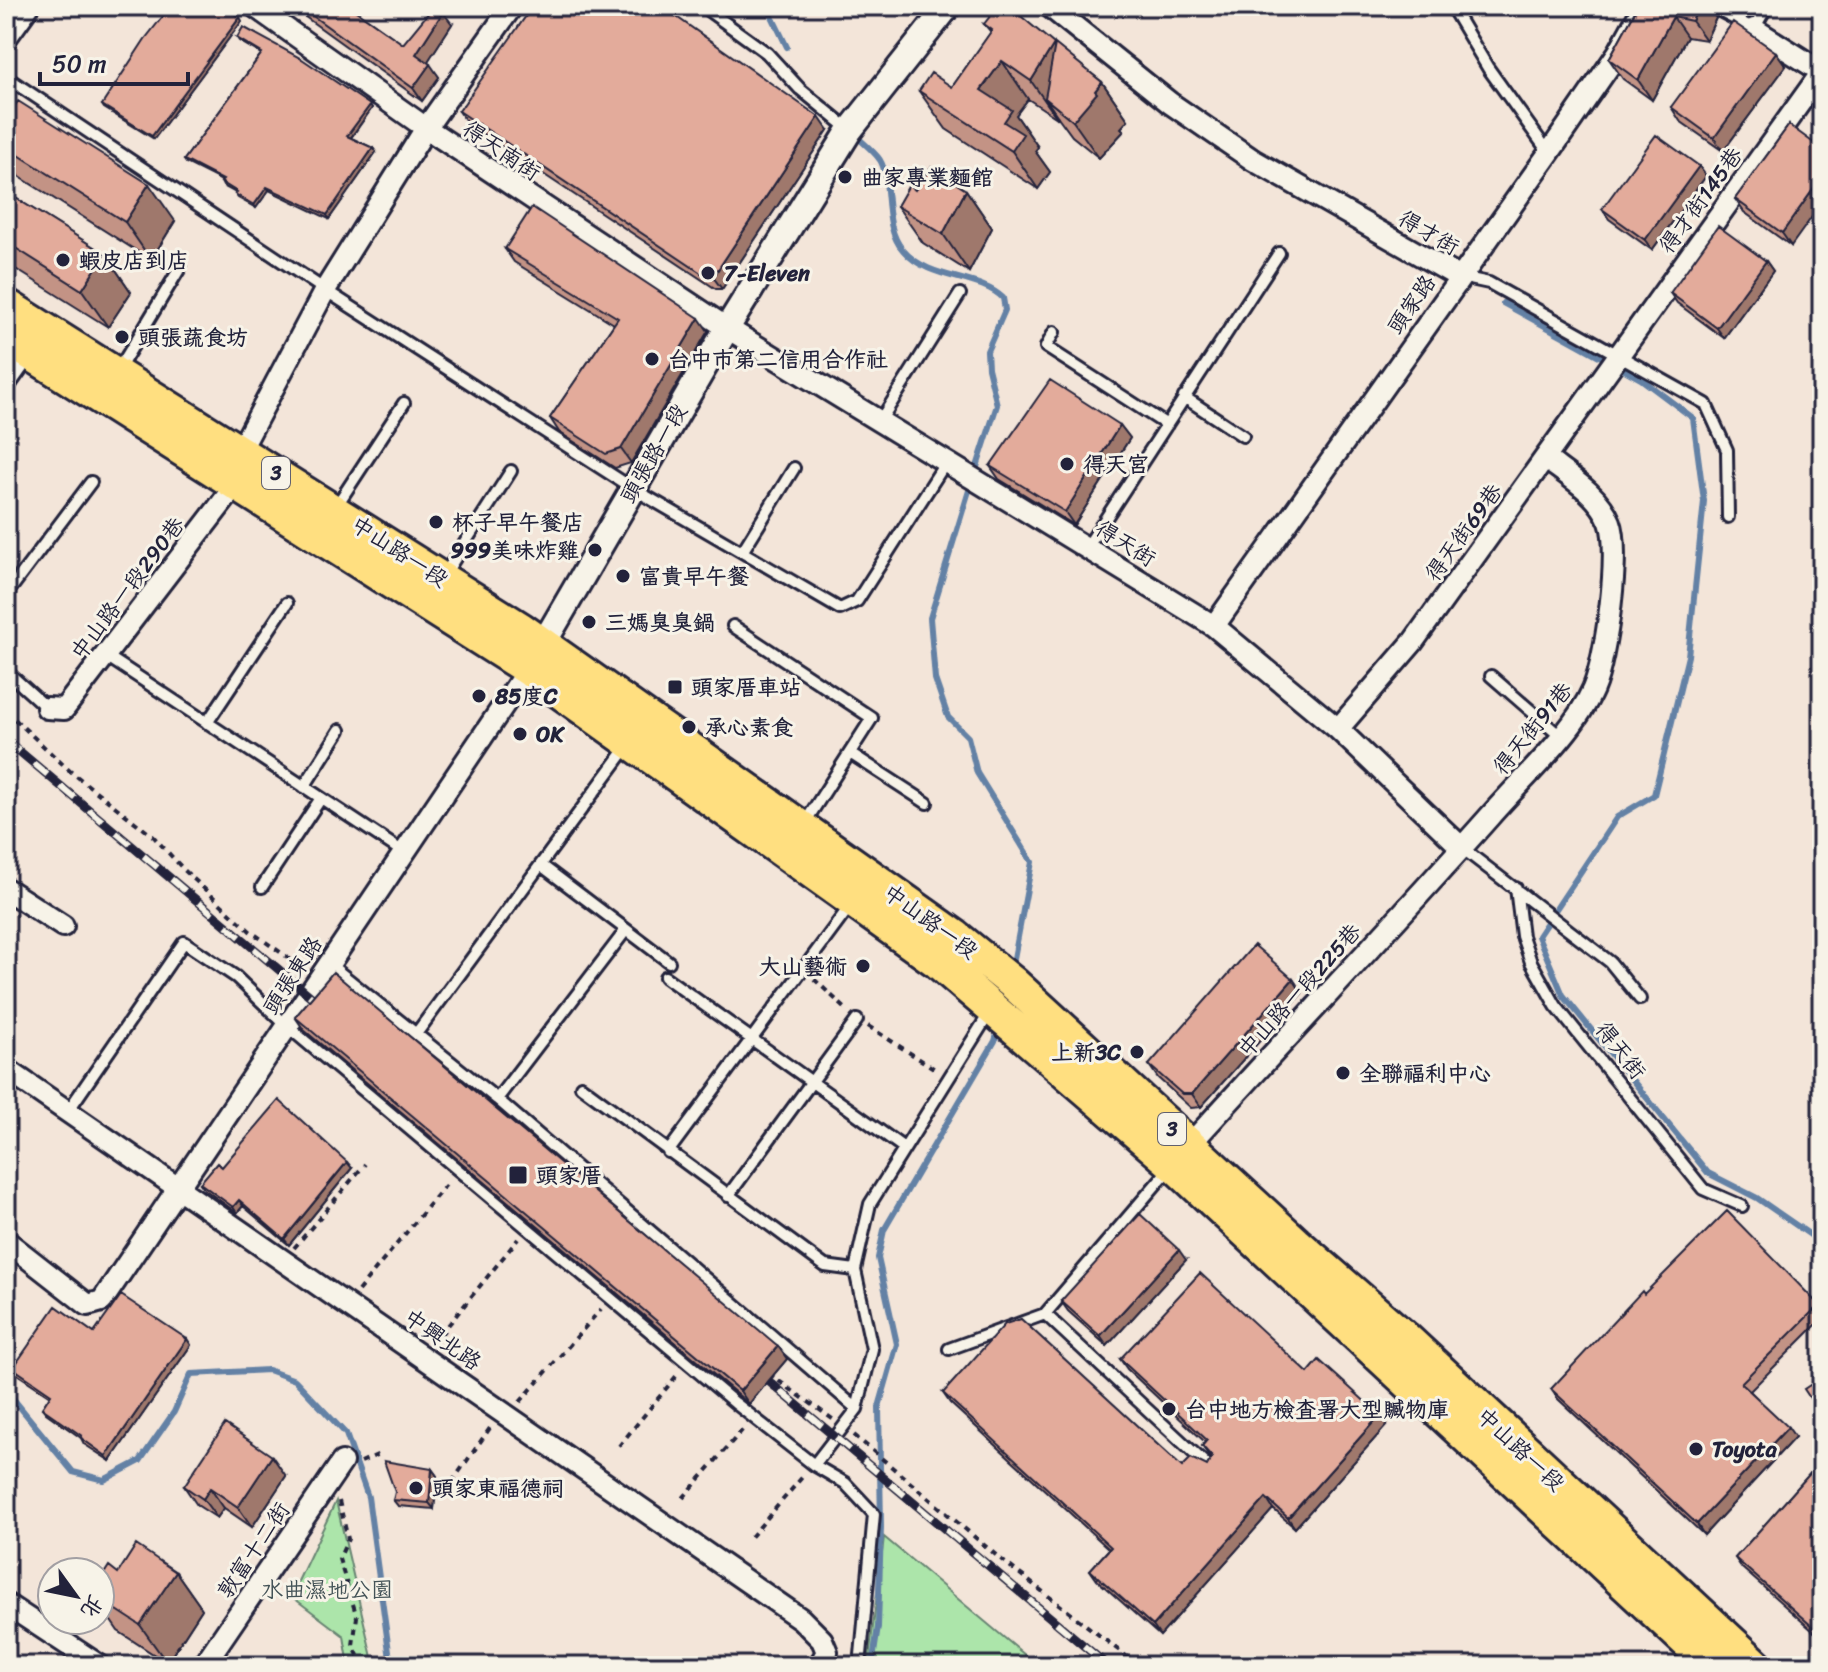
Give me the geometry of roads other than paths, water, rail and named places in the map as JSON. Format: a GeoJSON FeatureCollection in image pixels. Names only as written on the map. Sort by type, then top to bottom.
{"type":"FeatureCollection","features":[{"type":"Feature","properties":{"kind":"main road","name":"中山路一段"},"geometry":{"type":"LineString","coordinates":[[6,305],[116,373],[239,466],[334,508],[442,577],[630,743],[938,962],[1404,1337],[1757,1666]]}},
{"type":"Feature","properties":{"kind":"main road","name":"中山路一段"},"geometry":{"type":"LineString","coordinates":[[17,345],[239,466],[801,829],[955,936],[1013,983],[1181,1155],[1713,1666]]}},
{"type":"Feature","properties":{"kind":"street"},"geometry":{"type":"LineString","coordinates":[[6,38],[29,6]]}},
{"type":"Feature","properties":{"kind":"street","name":"中山路一段290巷"},"geometry":{"type":"LineString","coordinates":[[47,708],[64,709],[239,466],[325,290],[426,128],[512,6]]}},
{"type":"Feature","properties":{"kind":"street","name":"頭張路一段"},"geometry":{"type":"LineString","coordinates":[[536,657],[727,328],[850,130],[948,6]]}},
{"type":"Feature","properties":{"kind":"street","name":"得才街"},"geometry":{"type":"LineString","coordinates":[[1049,6],[1170,103],[1253,160],[1459,277]]}},
{"type":"Feature","properties":{"kind":"street","name":"頭家路"},"geometry":{"type":"LineString","coordinates":[[1214,626],[1549,153],[1618,53],[1644,6]]}},
{"type":"Feature","properties":{"kind":"street","name":"得天南街"},"geometry":{"type":"LineString","coordinates":[[260,8],[426,128],[727,328]]}},
{"type":"Feature","properties":{"kind":"street","name":"得才街145巷"},"geometry":{"type":"LineString","coordinates":[[1618,355],[1822,72],[1754,29]]}},
{"type":"Feature","properties":{"kind":"street","name":"得天街"},"geometry":{"type":"LineString","coordinates":[[727,328],[1214,626],[1338,729],[1462,848]]}},
{"type":"Feature","properties":{"kind":"street"},"geometry":{"type":"LineString","coordinates":[[6,382],[17,345]]}},
{"type":"Feature","properties":{"kind":"street","name":"得天街69巷"},"geometry":{"type":"LineString","coordinates":[[1338,729],[1413,642],[1618,355]]}},
{"type":"Feature","properties":{"kind":"street","name":"得天街91巷"},"geometry":{"type":"LineString","coordinates":[[1462,848],[1560,736],[1592,692],[1603,661],[1612,591],[1610,523],[1594,498],[1545,458]]}},
{"type":"Feature","properties":{"kind":"street","name":"頭張東路"},"geometry":{"type":"LineString","coordinates":[[6,1241],[88,1305],[102,1301],[536,657]]}},
{"type":"Feature","properties":{"kind":"street","name":"中山路一段225巷"},"geometry":{"type":"LineString","coordinates":[[1181,1155],[1462,848]]}},
{"type":"Feature","properties":{"kind":"street"},"geometry":{"type":"LineString","coordinates":[[6,889],[63,926]]}},
{"type":"Feature","properties":{"kind":"street","name":"中興北路"},"geometry":{"type":"LineString","coordinates":[[6,1069],[424,1355],[801,1619],[822,1640],[827,1652],[819,1666]]}},
{"type":"Feature","properties":{"kind":"street","name":"敦富十二街"},"geometry":{"type":"LineString","coordinates":[[203,1666],[342,1468]]}},
{"type":"Feature","properties":{"kind":"street"},"geometry":{"type":"LineString","coordinates":[[6,1604],[100,1666]]}},
{"type":"Feature","properties":{"kind":"lane"},"geometry":{"type":"LineString","coordinates":[[702,6],[767,53],[800,89],[850,130]]}},
{"type":"Feature","properties":{"kind":"lane"},"geometry":{"type":"LineString","coordinates":[[1451,6],[1488,68],[1549,153]]}},
{"type":"Feature","properties":{"kind":"lane"},"geometry":{"type":"LineString","coordinates":[[1710,6],[1754,29],[1767,6]]}},
{"type":"Feature","properties":{"kind":"lane"},"geometry":{"type":"LineString","coordinates":[[6,77],[325,290],[632,488],[840,609],[857,601],[946,462]]}},
{"type":"Feature","properties":{"kind":"lane"},"geometry":{"type":"LineString","coordinates":[[1087,547],[1279,253]]}},
{"type":"Feature","properties":{"kind":"lane"},"geometry":{"type":"LineString","coordinates":[[116,373],[180,268]]}},
{"type":"Feature","properties":{"kind":"lane","name":"得才街"},"geometry":{"type":"LineString","coordinates":[[1459,277],[1489,283],[1706,404],[1727,450],[1728,517]]}},
{"type":"Feature","properties":{"kind":"lane"},"geometry":{"type":"LineString","coordinates":[[880,421],[960,294]]}},
{"type":"Feature","properties":{"kind":"lane"},"geometry":{"type":"LineString","coordinates":[[1054,332],[1046,347],[1167,425]]}},
{"type":"Feature","properties":{"kind":"lane"},"geometry":{"type":"LineString","coordinates":[[1184,397],[1243,436]]}},
{"type":"Feature","properties":{"kind":"lane"},"geometry":{"type":"LineString","coordinates":[[334,508],[404,403]]}},
{"type":"Feature","properties":{"kind":"lane"},"geometry":{"type":"LineString","coordinates":[[742,552],[794,468]]}},
{"type":"Feature","properties":{"kind":"lane"},"geometry":{"type":"LineString","coordinates":[[442,577],[511,471]]}},
{"type":"Feature","properties":{"kind":"lane"},"geometry":{"type":"LineString","coordinates":[[6,595],[91,482]]}},
{"type":"Feature","properties":{"kind":"lane"},"geometry":{"type":"LineString","coordinates":[[207,723],[287,603]]}},
{"type":"Feature","properties":{"kind":"lane"},"geometry":{"type":"LineString","coordinates":[[733,626],[872,718],[801,829]]}},
{"type":"Feature","properties":{"kind":"lane"},"geometry":{"type":"LineString","coordinates":[[105,655],[403,852]]}},
{"type":"Feature","properties":{"kind":"lane"},"geometry":{"type":"LineString","coordinates":[[6,671],[47,708]]}},
{"type":"Feature","properties":{"kind":"lane"},"geometry":{"type":"LineString","coordinates":[[1491,676],[1560,736]]}},
{"type":"Feature","properties":{"kind":"lane"},"geometry":{"type":"LineString","coordinates":[[304,787],[340,730]]}},
{"type":"Feature","properties":{"kind":"lane"},"geometry":{"type":"LineString","coordinates":[[416,1034],[630,743]]}},
{"type":"Feature","properties":{"kind":"lane"},"geometry":{"type":"LineString","coordinates":[[850,753],[927,803]]}},
{"type":"Feature","properties":{"kind":"lane"},"geometry":{"type":"LineString","coordinates":[[262,887],[321,798]]}},
{"type":"Feature","properties":{"kind":"lane"},"geometry":{"type":"LineString","coordinates":[[1462,848],[1610,962],[1640,999]]}},
{"type":"Feature","properties":{"kind":"lane"},"geometry":{"type":"LineString","coordinates":[[541,865],[669,962]]}},
{"type":"Feature","properties":{"kind":"lane","name":"得天街"},"geometry":{"type":"LineString","coordinates":[[1516,888],[1522,936],[1531,962],[1556,1006],[1703,1189],[1742,1206]]}},
{"type":"Feature","properties":{"kind":"lane"},"geometry":{"type":"LineString","coordinates":[[668,1152],[853,901]]}},
{"type":"Feature","properties":{"kind":"lane"},"geometry":{"type":"LineString","coordinates":[[497,1099],[626,930]]}},
{"type":"Feature","properties":{"kind":"lane"},"geometry":{"type":"LineString","coordinates":[[68,1111],[184,942],[236,977],[287,1026],[687,1363],[814,1465],[845,1483],[874,1514],[860,1666]]}},
{"type":"Feature","properties":{"kind":"lane"},"geometry":{"type":"LineString","coordinates":[[323,970],[416,1034],[497,1099],[857,1409]]}},
{"type":"Feature","properties":{"kind":"lane"},"geometry":{"type":"LineString","coordinates":[[665,977],[904,1148]]}},
{"type":"Feature","properties":{"kind":"lane"},"geometry":{"type":"LineString","coordinates":[[814,1465],[857,1409],[872,1349],[855,1270],[870,1204],[993,1007]]}},
{"type":"Feature","properties":{"kind":"lane"},"geometry":{"type":"LineString","coordinates":[[728,1196],[857,1020]]}},
{"type":"Feature","properties":{"kind":"lane"},"geometry":{"type":"LineString","coordinates":[[581,1086],[825,1266],[855,1270]]}},
{"type":"Feature","properties":{"kind":"lane"},"geometry":{"type":"LineString","coordinates":[[949,1349],[1045,1314],[1181,1155]]}},
{"type":"Feature","properties":{"kind":"lane"},"geometry":{"type":"LineString","coordinates":[[1045,1314],[1211,1469]]}},
{"type":"Feature","properties":{"kind":"waterway"},"geometry":{"type":"LineString","coordinates":[[767,6],[787,47]]}},
{"type":"Feature","properties":{"kind":"waterway"},"geometry":{"type":"LineString","coordinates":[[854,134],[884,168],[892,229],[903,250],[926,267],[993,290],[1003,298],[1005,310],[987,351],[997,405],[975,473]]}},
{"type":"Feature","properties":{"kind":"waterway"},"geometry":{"type":"LineString","coordinates":[[1503,303],[1641,379],[1693,418],[1704,501],[1688,656],[1654,795],[1617,817],[1538,936],[1563,995],[1708,1173],[1757,1198],[1822,1243]]}},
{"type":"Feature","properties":{"kind":"waterway"},"geometry":{"type":"LineString","coordinates":[[971,484],[930,618],[935,679],[948,717],[968,737],[977,773],[1032,862],[1012,969]]}},
{"type":"Feature","properties":{"kind":"waterway"},"geometry":{"type":"LineString","coordinates":[[872,1666],[878,1627],[881,1527],[879,1407],[897,1344],[878,1258],[884,1230],[995,1041],[999,1027]]}},
{"type":"Feature","properties":{"kind":"waterway"},"geometry":{"type":"LineString","coordinates":[[6,1390],[73,1472],[104,1480],[140,1461],[174,1412],[191,1374],[268,1370],[295,1380],[346,1434],[368,1497],[391,1666]]}},
{"type":"Feature","properties":{"kind":"railway"},"geometry":{"type":"LineString","coordinates":[[6,740],[328,1011]]}},
{"type":"Feature","properties":{"kind":"railway"},"geometry":{"type":"LineString","coordinates":[[753,1368],[1108,1666]]}},
{"type":"Feature","properties":{"kind":"place","name":"曲家專業麵館"},"geometry":{"type":"Point","coordinates":[845,177]}},
{"type":"Feature","properties":{"kind":"place","name":"蝦皮店到店"},"geometry":{"type":"Point","coordinates":[63,260]}},
{"type":"Feature","properties":{"kind":"place","name":"7-Eleven"},"geometry":{"type":"Point","coordinates":[708,273]}},
{"type":"Feature","properties":{"kind":"place","name":"頭張蔬食坊"},"geometry":{"type":"Point","coordinates":[122,337]}},
{"type":"Feature","properties":{"kind":"place","name":"台中市第二信用合作社"},"geometry":{"type":"Point","coordinates":[652,359]}},
{"type":"Feature","properties":{"kind":"place","name":"得天宮"},"geometry":{"type":"Point","coordinates":[1067,464]}},
{"type":"Feature","properties":{"kind":"place","name":"杯子早午餐店"},"geometry":{"type":"Point","coordinates":[436,522]}},
{"type":"Feature","properties":{"kind":"place","name":"999美味炸雞"},"geometry":{"type":"Point","coordinates":[595,550]}},
{"type":"Feature","properties":{"kind":"place","name":"富貴早午餐"},"geometry":{"type":"Point","coordinates":[623,576]}},
{"type":"Feature","properties":{"kind":"place","name":"三媽臭臭鍋"},"geometry":{"type":"Point","coordinates":[589,622]}},
{"type":"Feature","properties":{"kind":"place","name":"頭家厝車站"},"geometry":{"type":"Point","coordinates":[675,687]}},
{"type":"Feature","properties":{"kind":"place","name":"85度C"},"geometry":{"type":"Point","coordinates":[479,696]}},
{"type":"Feature","properties":{"kind":"place","name":"承心素食"},"geometry":{"type":"Point","coordinates":[689,727]}},
{"type":"Feature","properties":{"kind":"place","name":"OK"},"geometry":{"type":"Point","coordinates":[520,734]}},
{"type":"Feature","properties":{"kind":"place","name":"大山藝術"},"geometry":{"type":"Point","coordinates":[863,966]}},
{"type":"Feature","properties":{"kind":"place","name":"上新3C"},"geometry":{"type":"Point","coordinates":[1137,1052]}},
{"type":"Feature","properties":{"kind":"place","name":"全聯福利中心"},"geometry":{"type":"Point","coordinates":[1343,1073]}},
{"type":"Feature","properties":{"kind":"place","name":"頭家厝"},"geometry":{"type":"Point","coordinates":[518,1175]}},
{"type":"Feature","properties":{"kind":"place","name":"台中地方檢查署大型贓物庫"},"geometry":{"type":"Point","coordinates":[1169,1409]}},
{"type":"Feature","properties":{"kind":"place","name":"Toyota"},"geometry":{"type":"Point","coordinates":[1696,1449]}},
{"type":"Feature","properties":{"kind":"place","name":"頭家東福德祠"},"geometry":{"type":"Point","coordinates":[416,1488]}},
{"type":"Feature","properties":{"kind":"park label","name":"水曲濕地公園"},"geometry":{"type":"Point","coordinates":[327,1589]}}]}
